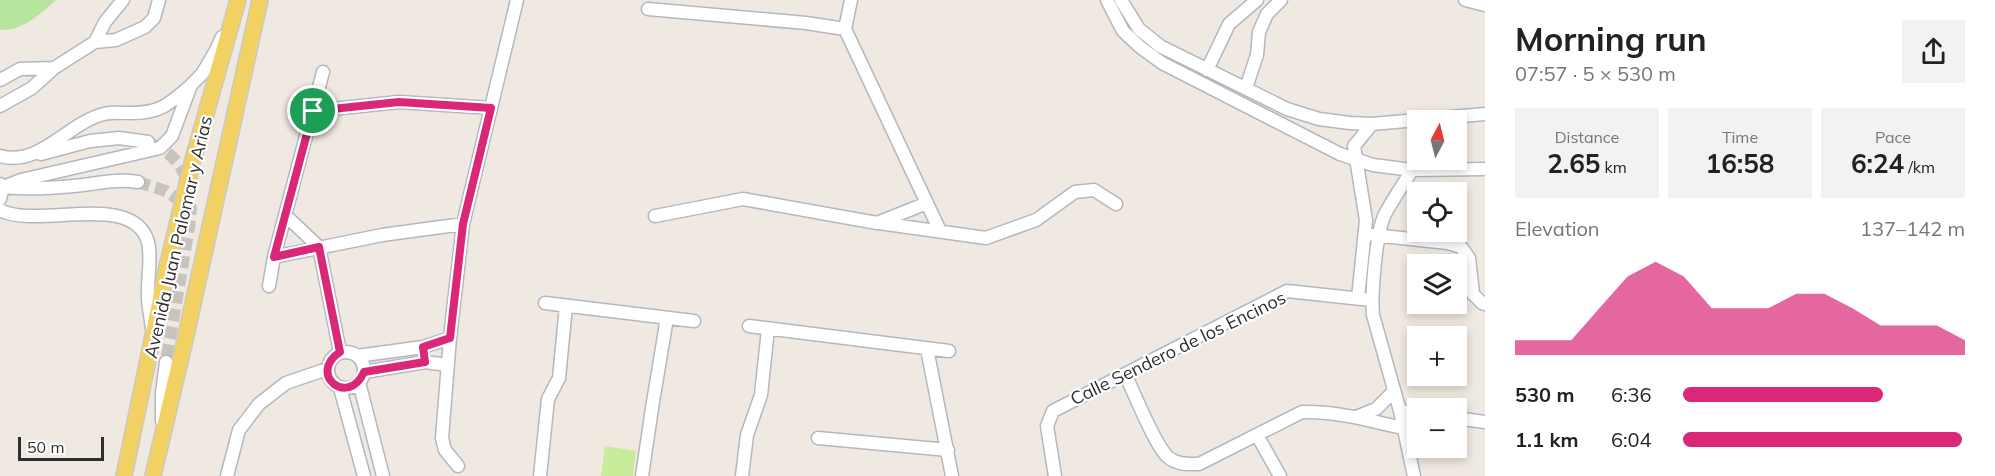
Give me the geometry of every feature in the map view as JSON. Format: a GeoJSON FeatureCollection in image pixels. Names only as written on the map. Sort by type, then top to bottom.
{"type":"FeatureCollection","features":[{"type":"Feature","properties":{"kind":"main road","name":"Avenida Juan Palomar y Arias"},"geometry":{"type":"LineString","coordinates":[[124,476],[166,267],[192,163],[238,0]]}},
{"type":"Feature","properties":{"kind":"main road","name":"Avenida Juan Palomar y Arias"},"geometry":{"type":"LineString","coordinates":[[153,476],[260,0]]}},
{"type":"Feature","properties":{"kind":"street"},"geometry":{"type":"LineString","coordinates":[[95,42],[105,22],[123,0]]}},
{"type":"Feature","properties":{"kind":"street"},"geometry":{"type":"LineString","coordinates":[[0,106],[32,88],[54,68],[95,42],[116,40],[145,27],[154,18],[159,0]]}},
{"type":"Feature","properties":{"kind":"street"},"geometry":{"type":"LineString","coordinates":[[28,156],[78,126],[104,114],[153,112],[167,106],[202,74],[215,52],[238,0]]}},
{"type":"Feature","properties":{"kind":"street"},"geometry":{"type":"LineString","coordinates":[[458,466],[446,450],[442,438],[450,338],[463,224],[517,0]]}},
{"type":"Feature","properties":{"kind":"street"},"geometry":{"type":"LineString","coordinates":[[851,0],[845,29],[940,231]]}},
{"type":"Feature","properties":{"kind":"street"},"geometry":{"type":"LineString","coordinates":[[1107,0],[1123,31],[1162,63],[1340,154],[1373,165],[1412,171],[1485,170]]}},
{"type":"Feature","properties":{"kind":"street"},"geometry":{"type":"LineString","coordinates":[[1121,0],[1139,29],[1160,46],[1287,108],[1319,119],[1372,124],[1485,114]]}},
{"type":"Feature","properties":{"kind":"street"},"geometry":{"type":"LineString","coordinates":[[1246,88],[1257,56],[1260,32],[1267,14],[1281,0]]}},
{"type":"Feature","properties":{"kind":"street"},"geometry":{"type":"LineString","coordinates":[[1465,0],[1485,5]]}},
{"type":"Feature","properties":{"kind":"street"},"geometry":{"type":"LineString","coordinates":[[1207,70],[1229,24],[1256,1],[1267,14]]}},
{"type":"Feature","properties":{"kind":"street"},"geometry":{"type":"LineString","coordinates":[[648,9],[806,23],[845,29]]}},
{"type":"Feature","properties":{"kind":"street"},"geometry":{"type":"LineString","coordinates":[[0,80],[20,69],[54,68]]}},
{"type":"Feature","properties":{"kind":"street"},"geometry":{"type":"LineString","coordinates":[[269,286],[274,257],[323,72]]}},
{"type":"Feature","properties":{"kind":"street"},"geometry":{"type":"LineString","coordinates":[[1,190],[30,178],[160,148],[168,142],[177,126],[191,85]]}},
{"type":"Feature","properties":{"kind":"street"},"geometry":{"type":"LineString","coordinates":[[313,111],[399,102],[491,108]]}},
{"type":"Feature","properties":{"kind":"street"},"geometry":{"type":"LineString","coordinates":[[1358,298],[1366,220],[1354,146],[1372,124]]}},
{"type":"Feature","properties":{"kind":"street"},"geometry":{"type":"LineString","coordinates":[[0,156],[12,159],[47,153],[90,141],[119,138],[148,142]]}},
{"type":"Feature","properties":{"kind":"street"},"geometry":{"type":"LineString","coordinates":[[1412,171],[1384,216],[1379,236],[1371,300],[1373,315],[1400,411],[1414,476]]}},
{"type":"Feature","properties":{"kind":"street"},"geometry":{"type":"LineString","coordinates":[[1,190],[121,180],[138,182]]}},
{"type":"Feature","properties":{"kind":"street"},"geometry":{"type":"LineString","coordinates":[[655,216],[743,199],[877,223],[986,238],[1036,220],[1075,192],[1094,190],[1116,204]]}},
{"type":"Feature","properties":{"kind":"street"},"geometry":{"type":"LineString","coordinates":[[877,223],[927,203]]}},
{"type":"Feature","properties":{"kind":"street"},"geometry":{"type":"LineString","coordinates":[[0,210],[27,218],[99,214],[122,218],[136,224],[148,244],[148,297],[153,336]]}},
{"type":"Feature","properties":{"kind":"street"},"geometry":{"type":"LineString","coordinates":[[285,215],[319,247],[340,352]]}},
{"type":"Feature","properties":{"kind":"street"},"geometry":{"type":"LineString","coordinates":[[274,257],[382,236],[463,224]]}},
{"type":"Feature","properties":{"kind":"street"},"geometry":{"type":"LineString","coordinates":[[1365,235],[1448,243],[1461,247],[1469,258],[1473,294],[1485,303]]}},
{"type":"Feature","properties":{"kind":"street","name":"Calle Sendero de los Encinos"},"geometry":{"type":"LineString","coordinates":[[1055,476],[1047,426],[1053,411],[1287,291],[1371,300]]}},
{"type":"Feature","properties":{"kind":"street"},"geometry":{"type":"LineString","coordinates":[[545,303],[694,321]]}},
{"type":"Feature","properties":{"kind":"street"},"geometry":{"type":"LineString","coordinates":[[540,476],[548,399],[559,378],[566,306]]}},
{"type":"Feature","properties":{"kind":"street"},"geometry":{"type":"LineString","coordinates":[[642,476],[667,318]]}},
{"type":"Feature","properties":{"kind":"street"},"geometry":{"type":"LineString","coordinates":[[749,326],[949,351]]}},
{"type":"Feature","properties":{"kind":"street"},"geometry":{"type":"LineString","coordinates":[[742,476],[747,435],[761,395],[768,329]]}},
{"type":"Feature","properties":{"kind":"street"},"geometry":{"type":"LineString","coordinates":[[357,356],[423,347],[450,338]]}},
{"type":"Feature","properties":{"kind":"street"},"geometry":{"type":"LineString","coordinates":[[423,347],[425,362]]}},
{"type":"Feature","properties":{"kind":"street"},"geometry":{"type":"LineString","coordinates":[[927,349],[952,476]]}},
{"type":"Feature","properties":{"kind":"street"},"geometry":{"type":"LineString","coordinates":[[383,476],[362,377],[362,360],[352,352],[340,352],[330,358],[327,369],[330,381],[340,388],[350,388],[362,377],[425,362],[448,365]]}},
{"type":"Feature","properties":{"kind":"street"},"geometry":{"type":"LineString","coordinates":[[161,443],[162,393],[166,362]]}},
{"type":"Feature","properties":{"kind":"street"},"geometry":{"type":"LineString","coordinates":[[227,476],[239,430],[258,404],[286,383],[327,369]]}},
{"type":"Feature","properties":{"kind":"street"},"geometry":{"type":"LineString","coordinates":[[1125,374],[1167,457],[1182,465],[1199,464],[1302,412],[1316,411],[1356,417],[1403,428]]}},
{"type":"Feature","properties":{"kind":"street"},"geometry":{"type":"LineString","coordinates":[[340,388],[364,476]]}},
{"type":"Feature","properties":{"kind":"street"},"geometry":{"type":"LineString","coordinates":[[1356,417],[1376,409],[1394,391]]}},
{"type":"Feature","properties":{"kind":"street"},"geometry":{"type":"LineString","coordinates":[[1400,411],[1407,412]]}},
{"type":"Feature","properties":{"kind":"street"},"geometry":{"type":"LineString","coordinates":[[1467,420],[1485,422]]}},
{"type":"Feature","properties":{"kind":"street"},"geometry":{"type":"LineString","coordinates":[[1257,435],[1280,476]]}},
{"type":"Feature","properties":{"kind":"street"},"geometry":{"type":"LineString","coordinates":[[818,438],[948,450]]}},
{"type":"Feature","properties":{"kind":"green space"},"geometry":{"type":"Polygon","coordinates":[[[0,0],[56,0],[24,25],[0,30],[0,0]]]}},
{"type":"Feature","properties":{"kind":"green space"},"geometry":{"type":"Polygon","coordinates":[[[605,446],[636,451],[633,476],[601,476],[605,446]]]}},
{"type":"Feature","properties":{"kind":"tunnel"},"geometry":{"type":"LineString","coordinates":[[152,144],[175,160],[188,186]]}},
{"type":"Feature","properties":{"kind":"tunnel"},"geometry":{"type":"LineString","coordinates":[[138,182],[166,191],[191,208],[166,362]]}},
{"type":"Feature","properties":{"kind":"route"},"geometry":{"type":"LineString","coordinates":[[399,102],[491,108],[463,224],[450,338],[423,347],[425,362],[364,372],[360,382],[350,388],[340,388],[330,381],[327,369],[330,358],[340,352],[319,247],[274,257],[313,111],[399,102]]}}]}
